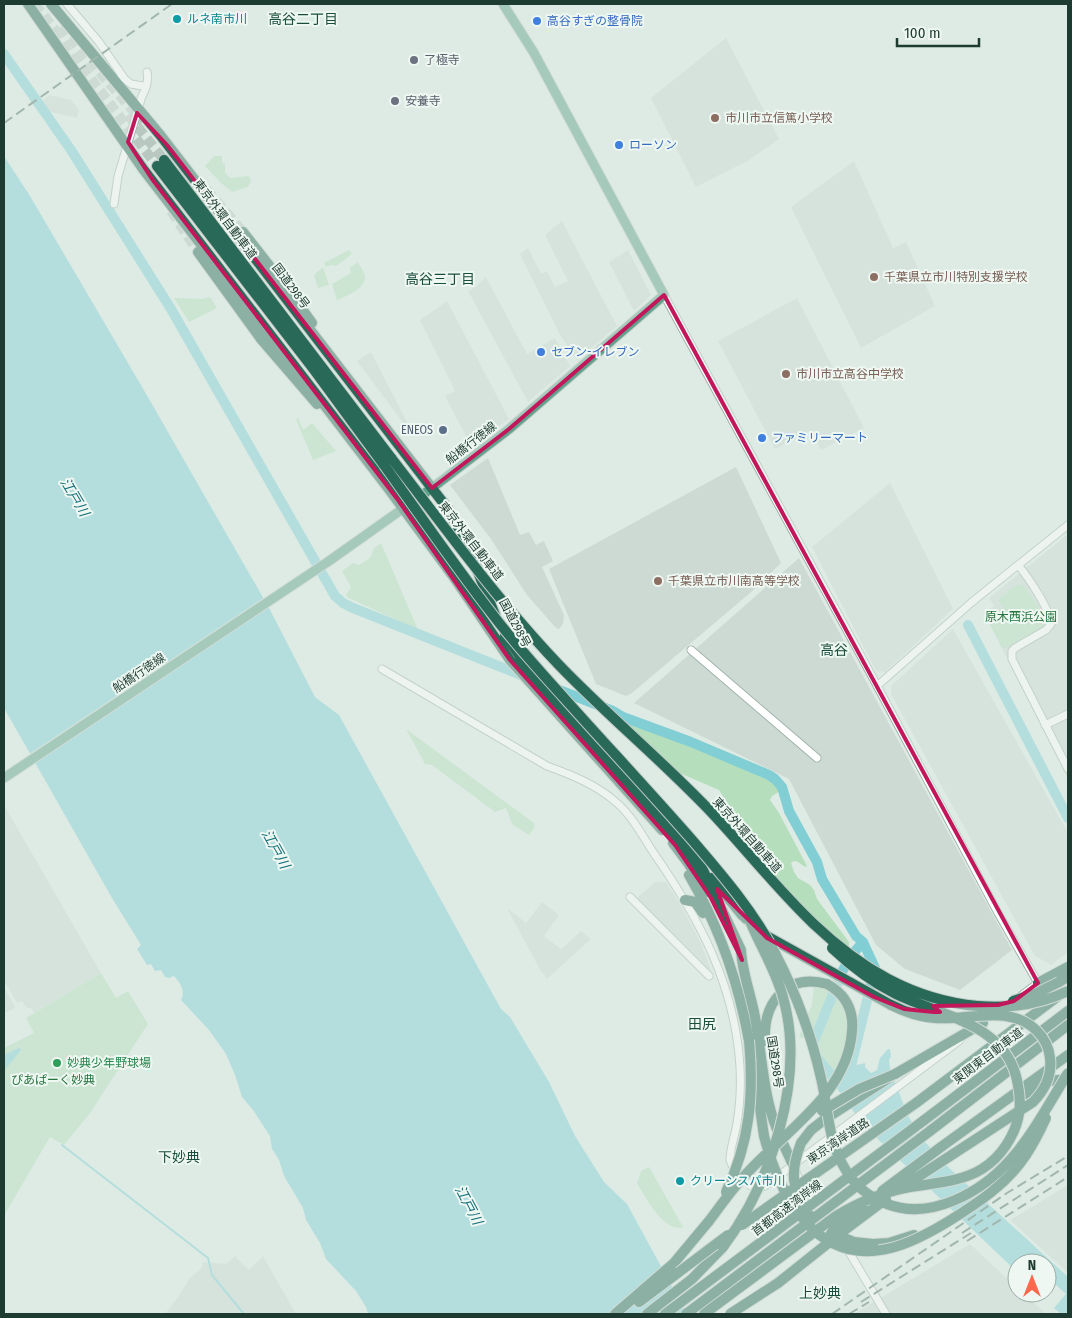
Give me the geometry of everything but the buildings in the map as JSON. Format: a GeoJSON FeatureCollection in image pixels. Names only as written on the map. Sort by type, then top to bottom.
{"type":"FeatureCollection","features":[{"type":"Feature","properties":{"kind":"highway","name":"国道298号"},"geometry":{"type":"LineString","coordinates":[[28,4],[128,144],[142,169],[152,179],[404,509],[516,668],[666,835],[688,863],[720,916],[736,952],[742,960]]}},
{"type":"Feature","properties":{"kind":"highway","name":"国道298号"},"geometry":{"type":"LineString","coordinates":[[50,4],[91,61],[138,110],[167,145],[432,488],[460,529],[495,616],[516,652],[544,688],[701,866],[741,950],[773,1118],[793,1165]]}},
{"type":"Feature","properties":{"kind":"highway","name":"東京外環自動車道"},"geometry":{"type":"LineString","coordinates":[[160,163],[388,462],[536,640],[584,690],[713,814],[794,906]]}},
{"type":"Feature","properties":{"kind":"highway"},"geometry":{"type":"LineString","coordinates":[[243,232],[304,311],[344,376]]}},
{"type":"Feature","properties":{"kind":"highway"},"geometry":{"type":"LineString","coordinates":[[198,252],[260,339],[351,439]]}},
{"type":"Feature","properties":{"kind":"highway","name":"東京外環自動車道"},"geometry":{"type":"LineString","coordinates":[[388,462],[504,630],[673,818],[743,904]]}},
{"type":"Feature","properties":{"kind":"highway"},"geometry":{"type":"LineString","coordinates":[[640,808],[669,844],[693,881],[717,931],[741,1003],[749,1040],[762,1123],[773,1167],[794,1208],[802,1219],[818,1234],[844,1248],[865,1251],[882,1250],[915,1239],[971,1207],[997,1187],[1019,1165],[1033,1144],[1068,1079],[1055,1079],[1040,1085],[941,1146]]}},
{"type":"Feature","properties":{"kind":"highway"},"geometry":{"type":"LineString","coordinates":[[701,866],[742,915],[763,934],[827,971],[916,1016],[934,1018],[1001,1015],[1024,1021],[1040,1034],[1046,1045],[1050,1065],[1046,1084],[1038,1097],[1023,1110],[987,1131],[883,1201],[778,1284],[730,1314]]}},
{"type":"Feature","properties":{"kind":"highway"},"geometry":{"type":"LineString","coordinates":[[685,900],[695,902],[700,907],[717,945],[731,970]]}},
{"type":"Feature","properties":{"kind":"highway"},"geometry":{"type":"LineString","coordinates":[[743,904],[776,954],[802,1014],[817,1062],[834,1144],[839,1158],[846,1171],[860,1187],[883,1202],[902,1208],[928,1208],[952,1201],[978,1187],[1000,1170],[1017,1152],[1068,1072]]}},
{"type":"Feature","properties":{"kind":"highway"},"geometry":{"type":"LineString","coordinates":[[647,1314],[707,1265],[723,1247],[743,1219],[764,1177],[782,1119],[790,1067],[788,1019],[776,975],[743,904]]}},
{"type":"Feature","properties":{"kind":"highway"},"geometry":{"type":"LineString","coordinates":[[794,906],[826,936],[861,962],[901,986],[935,998],[980,1007],[1008,1007],[1036,1002],[1068,990]]}},
{"type":"Feature","properties":{"kind":"highway"},"geometry":{"type":"LineString","coordinates":[[704,1314],[824,1224],[858,1204],[889,1192],[964,1177],[984,1168],[1005,1147],[1019,1116],[1020,1096],[1015,1073],[1004,1051],[993,1040],[970,1025],[908,999],[873,980],[831,948],[794,906]]}},
{"type":"Feature","properties":{"kind":"highway"},"geometry":{"type":"LineString","coordinates":[[1038,984],[1068,967]]}},
{"type":"Feature","properties":{"kind":"highway"},"geometry":{"type":"LineString","coordinates":[[891,1005],[926,1012],[974,1009],[1026,998],[1068,977]]}},
{"type":"Feature","properties":{"kind":"highway"},"geometry":{"type":"LineString","coordinates":[[615,1314],[674,1263],[738,1184],[823,1099],[838,1077],[847,1056],[852,1036],[852,1015],[846,1001],[826,984],[815,982],[798,983],[786,988],[769,1010],[765,1025],[765,1044],[762,1061]]}},
{"type":"Feature","properties":{"kind":"highway","name":"東京湾岸道路"},"geometry":{"type":"LineString","coordinates":[[622,1314],[779,1197],[916,1103],[1068,990]]}},
{"type":"Feature","properties":{"kind":"highway","name":"東関東自動車道"},"geometry":{"type":"LineString","coordinates":[[923,1121],[1068,1011]]}},
{"type":"Feature","properties":{"kind":"highway"},"geometry":{"type":"LineString","coordinates":[[971,1207],[938,1225],[906,1238],[865,1244],[845,1239],[829,1231],[810,1215],[799,1198],[794,1182],[794,1164],[805,1137],[825,1119],[895,1074],[983,1023]]}},
{"type":"Feature","properties":{"kind":"highway","name":"東関東自動車道"},"geometry":{"type":"LineString","coordinates":[[930,1131],[1068,1025]]}},
{"type":"Feature","properties":{"kind":"highway"},"geometry":{"type":"LineString","coordinates":[[709,1221],[731,1182],[745,1139],[752,1090],[749,1040]]}},
{"type":"Feature","properties":{"kind":"highway"},"geometry":{"type":"LineString","coordinates":[[730,1314],[846,1219],[941,1146],[1068,1055]]}},
{"type":"Feature","properties":{"kind":"highway"},"geometry":{"type":"LineString","coordinates":[[771,1149],[833,1103],[871,1083],[895,1074]]}},
{"type":"Feature","properties":{"kind":"highway","name":"首都高速湾岸線"},"geometry":{"type":"LineString","coordinates":[[665,1314],[923,1121]]}},
{"type":"Feature","properties":{"kind":"highway","name":"首都高速湾岸線"},"geometry":{"type":"LineString","coordinates":[[686,1314],[930,1131]]}},
{"type":"Feature","properties":{"kind":"main road"},"geometry":{"type":"LineString","coordinates":[[504,4],[534,54],[664,296]]}},
{"type":"Feature","properties":{"kind":"main road","name":"船橋行徳線"},"geometry":{"type":"LineString","coordinates":[[4,778],[404,509],[509,429],[664,296]]}},
{"type":"Feature","properties":{"kind":"street"},"geometry":{"type":"LineString","coordinates":[[67,4],[88,29],[106,59],[131,84],[143,86]]}},
{"type":"Feature","properties":{"kind":"street"},"geometry":{"type":"LineString","coordinates":[[114,204],[118,176],[146,87],[148,72],[142,96]]}},
{"type":"Feature","properties":{"kind":"street"},"geometry":{"type":"LineString","coordinates":[[382,669],[547,766],[570,773],[611,798],[632,820],[685,900],[699,924],[717,963],[734,1025],[740,1066],[738,1117],[730,1155],[732,1165],[748,1184],[755,1188],[765,1186],[1038,984],[664,296]]}},
{"type":"Feature","properties":{"kind":"street"},"geometry":{"type":"LineString","coordinates":[[877,686],[970,604],[1068,525]]}},
{"type":"Feature","properties":{"kind":"street"},"geometry":{"type":"LineString","coordinates":[[1018,565],[1031,582],[1050,619],[1050,624],[1046,630],[1018,645],[1012,651],[1013,662],[1068,770]]}},
{"type":"Feature","properties":{"kind":"street"},"geometry":{"type":"LineString","coordinates":[[691,650],[817,758]]}},
{"type":"Feature","properties":{"kind":"street"},"geometry":{"type":"LineString","coordinates":[[1045,725],[1068,714]]}},
{"type":"Feature","properties":{"kind":"street"},"geometry":{"type":"LineString","coordinates":[[630,897],[709,976]]}},
{"type":"Feature","properties":{"kind":"street"},"geometry":{"type":"LineString","coordinates":[[793,1165],[798,1177],[847,1248],[886,1314]]}},
{"type":"Feature","properties":{"kind":"highlighted area"},"geometry":{"type":"Polygon","coordinates":[[[137,113],[167,145],[432,488],[509,429],[664,295],[1038,983],[1014,1001],[998,1005],[933,1006],[940,1012],[904,1009],[874,997],[767,938],[717,889],[742,960],[711,898],[675,845],[510,660],[398,500],[152,179],[128,142],[137,113]]]}},
{"type":"Feature","properties":{"kind":"shaded area","name":"市川市立信篤小学校"},"geometry":{"type":"Polygon","coordinates":[[[726,38],[779,139],[749,160],[696,187],[651,98],[726,38]]]}},
{"type":"Feature","properties":{"kind":"shaded area"},"geometry":{"type":"Polygon","coordinates":[[[50,95],[71,100],[79,110],[77,118],[50,112],[42,101],[50,95]]]}},
{"type":"Feature","properties":{"kind":"shaded area","name":"千葉県立市川特別支援学校"},"geometry":{"type":"Polygon","coordinates":[[[854,161],[893,248],[906,242],[935,306],[861,348],[791,207],[854,161]]]}},
{"type":"Feature","properties":{"kind":"shaded area"},"geometry":{"type":"Polygon","coordinates":[[[562,221],[617,326],[577,360],[560,335],[520,254],[528,248],[541,274],[547,271],[555,287],[568,281],[545,235],[562,221]]]}},
{"type":"Feature","properties":{"kind":"shaded area"},"geometry":{"type":"Polygon","coordinates":[[[628,250],[651,295],[634,311],[609,262],[628,250]]]}},
{"type":"Feature","properties":{"kind":"shaded area"},"geometry":{"type":"Polygon","coordinates":[[[486,277],[527,354],[555,338],[570,366],[528,402],[468,291],[477,286],[486,277]]]}},
{"type":"Feature","properties":{"kind":"shaded area","name":"市川市立高谷中学校"},"geometry":{"type":"Polygon","coordinates":[[[797,298],[864,428],[821,450],[811,431],[775,449],[718,341],[797,298]]]}},
{"type":"Feature","properties":{"kind":"shaded area"},"geometry":{"type":"Polygon","coordinates":[[[447,301],[509,419],[471,446],[445,396],[455,391],[420,320],[447,301]]]}},
{"type":"Feature","properties":{"kind":"shaded area"},"geometry":{"type":"Polygon","coordinates":[[[371,352],[409,426],[407,428],[357,361],[371,352]]]}},
{"type":"Feature","properties":{"kind":"shaded area"},"geometry":{"type":"Polygon","coordinates":[[[488,458],[520,535],[529,532],[536,545],[544,541],[553,561],[542,567],[564,615],[563,624],[559,629],[527,595],[491,539],[450,485],[488,458]]]}},
{"type":"Feature","properties":{"kind":"shaded area","name":"千葉県立市川南高等学校"},"geometry":{"type":"Polygon","coordinates":[[[736,467],[781,563],[750,593],[632,693],[626,696],[596,684],[549,569],[736,467]]]}},
{"type":"Feature","properties":{"kind":"shaded area"},"geometry":{"type":"Polygon","coordinates":[[[890,483],[953,609],[885,672],[876,671],[812,547],[890,483]]]}},
{"type":"Feature","properties":{"kind":"shaded area"},"geometry":{"type":"Polygon","coordinates":[[[1068,534],[1068,779],[984,613],[994,606],[989,598],[1068,534]]]}},
{"type":"Feature","properties":{"kind":"shaded area"},"geometry":{"type":"Polygon","coordinates":[[[799,558],[1012,950],[960,990],[905,969],[876,945],[789,779],[634,703],[799,558]]]}},
{"type":"Feature","properties":{"kind":"shaded area"},"geometry":{"type":"Polygon","coordinates":[[[953,629],[1068,833],[1068,952],[1051,965],[1035,956],[891,694],[891,686],[953,629]]]}},
{"type":"Feature","properties":{"kind":"shaded area"},"geometry":{"type":"Polygon","coordinates":[[[4,805],[101,973],[34,1013],[22,1001],[17,1003],[4,980],[4,805]]]}},
{"type":"Feature","properties":{"kind":"shaded area"},"geometry":{"type":"Polygon","coordinates":[[[655,882],[666,882],[700,941],[712,972],[637,898],[655,882]]]}},
{"type":"Feature","properties":{"kind":"shaded area"},"geometry":{"type":"Polygon","coordinates":[[[542,902],[559,915],[544,936],[561,949],[581,931],[591,939],[547,979],[539,968],[507,908],[526,923],[542,902]]]}},
{"type":"Feature","properties":{"kind":"shaded area"},"geometry":{"type":"Polygon","coordinates":[[[4,988],[15,1006],[14,1009],[4,1013],[4,988]]]}},
{"type":"Feature","properties":{"kind":"shaded area"},"geometry":{"type":"Polygon","coordinates":[[[1068,1185],[1068,1273],[1057,1263],[1057,1253],[1046,1253],[1010,1220],[1068,1185]]]}},
{"type":"Feature","properties":{"kind":"shaded area"},"geometry":{"type":"Polygon","coordinates":[[[970,1244],[1007,1279],[1007,1303],[1034,1303],[1046,1314],[854,1314],[970,1244]]]}},
{"type":"Feature","properties":{"kind":"shaded area"},"geometry":{"type":"Polygon","coordinates":[[[235,1256],[249,1270],[263,1256],[296,1314],[165,1314],[190,1278],[202,1268],[203,1262],[226,1264],[235,1256]]]}},
{"type":"Feature","properties":{"kind":"green space"},"geometry":{"type":"Polygon","coordinates":[[[214,156],[222,156],[222,163],[225,164],[225,173],[230,178],[249,176],[251,181],[248,187],[232,192],[221,183],[205,166],[214,156]]]}},
{"type":"Feature","properties":{"kind":"green space"},"geometry":{"type":"Polygon","coordinates":[[[349,250],[352,254],[336,266],[326,267],[324,263],[349,250]]]}},
{"type":"Feature","properties":{"kind":"green space"},"geometry":{"type":"Polygon","coordinates":[[[358,262],[365,277],[362,285],[354,292],[337,300],[332,284],[351,273],[350,268],[358,262]]]}},
{"type":"Feature","properties":{"kind":"green space"},"geometry":{"type":"Polygon","coordinates":[[[323,267],[329,285],[318,288],[314,275],[323,267]]]}},
{"type":"Feature","properties":{"kind":"green space"},"geometry":{"type":"Polygon","coordinates":[[[210,297],[217,308],[189,322],[174,298],[202,299],[210,297]]]}},
{"type":"Feature","properties":{"kind":"green space"},"geometry":{"type":"Polygon","coordinates":[[[298,418],[303,430],[312,423],[336,451],[313,460],[296,419],[298,418]]]}},
{"type":"Feature","properties":{"kind":"green space"},"geometry":{"type":"Polygon","coordinates":[[[381,543],[418,630],[346,595],[351,587],[342,571],[353,563],[359,565],[370,558],[374,548],[381,543]]]}},
{"type":"Feature","properties":{"kind":"green space","name":"原木西浜公園"},"geometry":{"type":"Polygon","coordinates":[[[1016,585],[1023,585],[1039,607],[1044,620],[1043,624],[1034,633],[1003,649],[987,619],[1004,608],[998,600],[1016,585]]]}},
{"type":"Feature","properties":{"kind":"green space"},"geometry":{"type":"Polygon","coordinates":[[[625,722],[688,744],[756,774],[776,786],[780,791],[772,796],[770,800],[807,866],[805,867],[794,861],[791,863],[794,872],[798,878],[810,885],[814,890],[817,899],[849,942],[849,953],[841,946],[843,942],[835,935],[832,938],[790,896],[719,790],[670,769],[625,722]]]}},
{"type":"Feature","properties":{"kind":"green space"},"geometry":{"type":"Polygon","coordinates":[[[406,729],[534,823],[534,828],[529,835],[512,824],[506,808],[495,812],[432,765],[425,764],[406,729]]]}},
{"type":"Feature","properties":{"kind":"green space","name":"ぴあぱーく妙典"},"geometry":{"type":"Polygon","coordinates":[[[101,973],[116,998],[128,991],[148,1024],[90,1113],[64,1145],[50,1137],[5,1214],[4,1048],[34,1033],[26,1018],[101,973]]]}},
{"type":"Feature","properties":{"kind":"green space"},"geometry":{"type":"Polygon","coordinates":[[[814,986],[831,991],[809,1039],[799,1037],[812,1004],[814,986]]]}},
{"type":"Feature","properties":{"kind":"green space"},"geometry":{"type":"Polygon","coordinates":[[[835,995],[846,1013],[847,1032],[843,1053],[835,1072],[819,1048],[818,1038],[835,995]]]}},
{"type":"Feature","properties":{"kind":"green space"},"geometry":{"type":"Polygon","coordinates":[[[649,1167],[683,1227],[676,1228],[663,1220],[650,1205],[637,1183],[641,1171],[649,1167]]]}},
{"type":"Feature","properties":{"kind":"water","name":"江戸川"},"geometry":{"type":"Polygon","coordinates":[[[4,156],[30,196],[145,392],[269,608],[315,697],[339,715],[501,1009],[510,1017],[549,1082],[575,1136],[604,1182],[627,1204],[687,1314],[368,1314],[356,1291],[326,1259],[320,1243],[306,1220],[303,1208],[284,1176],[279,1160],[272,1149],[270,1136],[242,1097],[226,1054],[209,1030],[181,1000],[183,990],[174,976],[165,977],[161,970],[155,971],[151,964],[147,965],[137,949],[141,945],[112,898],[4,708],[4,156]]]}},
{"type":"Feature","properties":{"kind":"water"},"geometry":{"type":"Polygon","coordinates":[[[19,1048],[21,1050],[4,1071],[4,1055],[19,1048]]]}},
{"type":"Feature","properties":{"kind":"water"},"geometry":{"type":"Polygon","coordinates":[[[890,1049],[890,1069],[908,1116],[926,1143],[947,1166],[1042,1253],[1007,1253],[1007,1262],[864,1126],[830,1079],[835,1070],[865,1063],[865,1067],[871,1073],[877,1070],[880,1058],[890,1049]]]}},
{"type":"Feature","properties":{"kind":"water"},"geometry":{"type":"Polygon","coordinates":[[[1057,1267],[1068,1277],[1068,1314],[1061,1314],[1054,1308],[1066,1294],[1057,1286],[1057,1267]]]}},
{"type":"Feature","properties":{"kind":"pier"},"geometry":{"type":"Polygon","coordinates":[[[265,597],[269,604],[32,763],[28,755],[265,597]]]}},
{"type":"Feature","properties":{"kind":"waterway"},"geometry":{"type":"LineString","coordinates":[[4,54],[71,150],[171,309],[335,596],[353,608],[526,677]]}},
{"type":"Feature","properties":{"kind":"waterway"},"geometry":{"type":"LineString","coordinates":[[968,625],[1068,818]]}},
{"type":"Feature","properties":{"kind":"waterway"},"geometry":{"type":"LineString","coordinates":[[554,688],[769,775],[782,787],[789,811],[817,862],[822,879],[856,936],[863,942],[875,968],[851,1066]]}},
{"type":"Feature","properties":{"kind":"waterway"},"geometry":{"type":"LineString","coordinates":[[832,1076],[815,1055],[813,1043],[843,970],[851,956],[863,942]]}},
{"type":"Feature","properties":{"kind":"waterway"},"geometry":{"type":"LineString","coordinates":[[62,1145],[208,1258],[212,1275],[244,1314]]}},
{"type":"Feature","properties":{"kind":"tunnel"},"geometry":{"type":"LineString","coordinates":[[35,4],[59,35]]}},
{"type":"Feature","properties":{"kind":"tunnel"},"geometry":{"type":"LineString","coordinates":[[60,27],[143,122]]}},
{"type":"Feature","properties":{"kind":"tunnel"},"geometry":{"type":"LineString","coordinates":[[55,30],[74,63]]}},
{"type":"Feature","properties":{"kind":"tunnel"},"geometry":{"type":"LineString","coordinates":[[73,55],[157,166]]}},
{"type":"Feature","properties":{"kind":"tunnel"},"geometry":{"type":"LineString","coordinates":[[128,115],[164,160]]}},
{"type":"Feature","properties":{"kind":"tunnel"},"geometry":{"type":"LineString","coordinates":[[206,189],[243,232]]}},
{"type":"Feature","properties":{"kind":"tunnel"},"geometry":{"type":"LineString","coordinates":[[171,211],[198,252]]}},
{"type":"Feature","properties":{"kind":"railway"},"geometry":{"type":"LineString","coordinates":[[4,123],[172,4]]}},
{"type":"Feature","properties":{"kind":"railway"},"geometry":{"type":"LineString","coordinates":[[832,1314],[1007,1193],[1068,1156]]}},
{"type":"Feature","properties":{"kind":"railway"},"geometry":{"type":"LineString","coordinates":[[962,1233],[1068,1165]]}},
{"type":"Feature","properties":{"kind":"railway"},"geometry":{"type":"LineString","coordinates":[[967,1241],[1068,1177]]}},
{"type":"Feature","properties":{"kind":"railway"},"geometry":{"type":"LineString","coordinates":[[861,1302],[971,1233]]}},
{"type":"Feature","properties":{"kind":"railway"},"geometry":{"type":"LineString","coordinates":[[849,1314],[869,1302]]}},
{"type":"Feature","properties":{"kind":"place","name":"ルネ南市川"},"geometry":{"type":"Point","coordinates":[177,19]}},
{"type":"Feature","properties":{"kind":"place","name":"高谷すぎの整骨院"},"geometry":{"type":"Point","coordinates":[537,21]}},
{"type":"Feature","properties":{"kind":"place","name":"了極寺"},"geometry":{"type":"Point","coordinates":[414,60]}},
{"type":"Feature","properties":{"kind":"place","name":"安養寺"},"geometry":{"type":"Point","coordinates":[395,101]}},
{"type":"Feature","properties":{"kind":"place","name":"市川市立信篤小学校"},"geometry":{"type":"Point","coordinates":[715,118]}},
{"type":"Feature","properties":{"kind":"place","name":"ローソン"},"geometry":{"type":"Point","coordinates":[619,145]}},
{"type":"Feature","properties":{"kind":"place","name":"千葉県立市川特別支援学校"},"geometry":{"type":"Point","coordinates":[874,277]}},
{"type":"Feature","properties":{"kind":"place","name":"セブン-イレブン"},"geometry":{"type":"Point","coordinates":[541,352]}},
{"type":"Feature","properties":{"kind":"place","name":"市川市立高谷中学校"},"geometry":{"type":"Point","coordinates":[786,374]}},
{"type":"Feature","properties":{"kind":"place","name":"ENEOS"},"geometry":{"type":"Point","coordinates":[443,430]}},
{"type":"Feature","properties":{"kind":"place","name":"ファミリーマート"},"geometry":{"type":"Point","coordinates":[762,438]}},
{"type":"Feature","properties":{"kind":"place","name":"千葉県立市川南高等学校"},"geometry":{"type":"Point","coordinates":[658,581]}},
{"type":"Feature","properties":{"kind":"place","name":"妙典少年野球場"},"geometry":{"type":"Point","coordinates":[57,1063]}},
{"type":"Feature","properties":{"kind":"place","name":"クリーンスパ市川"},"geometry":{"type":"Point","coordinates":[680,1181]}},
{"type":"Feature","properties":{"kind":"district","name":"高谷二丁目"},"geometry":{"type":"Point","coordinates":[303,19]}},
{"type":"Feature","properties":{"kind":"district","name":"高谷三丁目"},"geometry":{"type":"Point","coordinates":[440,279]}},
{"type":"Feature","properties":{"kind":"district","name":"高谷"},"geometry":{"type":"Point","coordinates":[834,650]}},
{"type":"Feature","properties":{"kind":"district","name":"田尻"},"geometry":{"type":"Point","coordinates":[702,1024]}},
{"type":"Feature","properties":{"kind":"district","name":"下妙典"},"geometry":{"type":"Point","coordinates":[179,1157]}},
{"type":"Feature","properties":{"kind":"district","name":"上妙典"},"geometry":{"type":"Point","coordinates":[820,1293]}}]}
